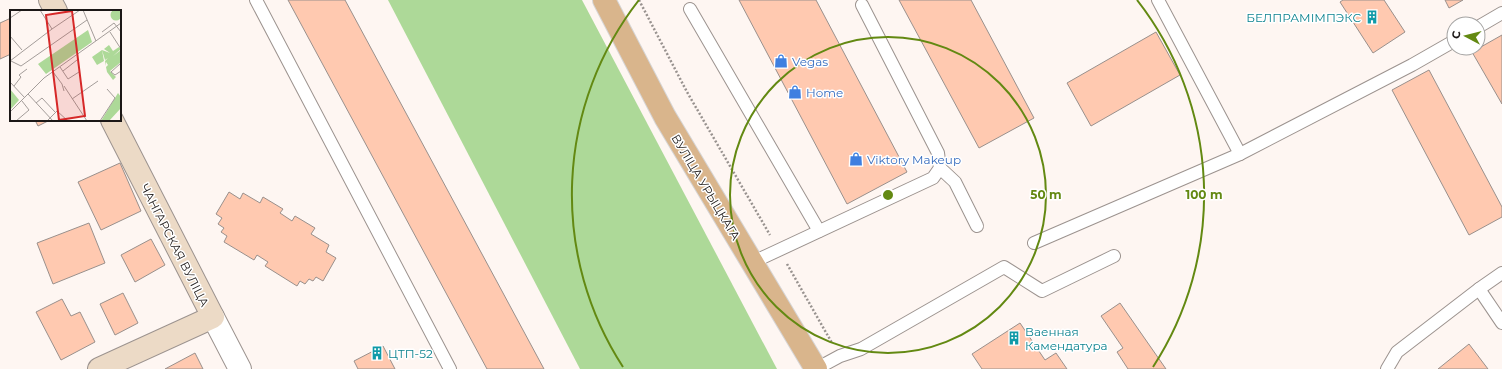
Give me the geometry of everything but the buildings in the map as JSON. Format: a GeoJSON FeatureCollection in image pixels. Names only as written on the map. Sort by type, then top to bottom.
{"type":"FeatureCollection","features":[{"type":"Feature","properties":{"kind":"main road"},"geometry":{"type":"LineString","coordinates":[[50,0],[55,10]]}},
{"type":"Feature","properties":{"kind":"main road","name":"ВУЛІЦА УРЫЦКАГА"},"geometry":{"type":"LineString","coordinates":[[604,0],[665,117],[751,263],[816,369]]}},
{"type":"Feature","properties":{"kind":"main road","name":"ЧАНГАРСКАЯ ВУЛІЦА"},"geometry":{"type":"LineString","coordinates":[[113,121],[213,317]]}},
{"type":"Feature","properties":{"kind":"main road"},"geometry":{"type":"LineString","coordinates":[[99,369],[213,317]]}},
{"type":"Feature","properties":{"kind":"street","name":"ЧАНГАРСКАЯ ВУЛІЦА"},"geometry":{"type":"LineString","coordinates":[[213,317],[240,369]]}},
{"type":"Feature","properties":{"kind":"lane"},"geometry":{"type":"LineString","coordinates":[[256,0],[450,369]]}},
{"type":"Feature","properties":{"kind":"lane"},"geometry":{"type":"LineString","coordinates":[[1158,0],[1240,154]]}},
{"type":"Feature","properties":{"kind":"lane"},"geometry":{"type":"LineString","coordinates":[[862,4],[938,153],[940,168],[955,182],[977,226]]}},
{"type":"Feature","properties":{"kind":"lane"},"geometry":{"type":"LineString","coordinates":[[690,9],[819,231]]}},
{"type":"Feature","properties":{"kind":"lane"},"geometry":{"type":"LineString","coordinates":[[1486,22],[1502,13]]}},
{"type":"Feature","properties":{"kind":"lane"},"geometry":{"type":"LineString","coordinates":[[1034,243],[1240,154],[1412,65],[1446,46]]}},
{"type":"Feature","properties":{"kind":"lane"},"geometry":{"type":"LineString","coordinates":[[751,263],[933,178],[940,168]]}},
{"type":"Feature","properties":{"kind":"lane"},"geometry":{"type":"LineString","coordinates":[[816,369],[840,356],[861,349],[1004,267],[1042,291],[1114,256]]}},
{"type":"Feature","properties":{"kind":"lane"},"geometry":{"type":"LineString","coordinates":[[1387,369],[1397,352],[1502,273]]}},
{"type":"Feature","properties":{"kind":"lane"},"geometry":{"type":"LineString","coordinates":[[1479,289],[1502,323]]}},
{"type":"Feature","properties":{"kind":"path"},"geometry":{"type":"LineString","coordinates":[[639,0],[687,92],[840,356]]}},
{"type":"Feature","properties":{"kind":"green space"},"geometry":{"type":"Polygon","coordinates":[[[388,0],[582,0],[777,369],[580,369],[388,0]]]}},
{"type":"Feature","properties":{"kind":"place","name":"БЕЛПРАМІМПЭКС"},"geometry":{"type":"Point","coordinates":[1372,17]}},
{"type":"Feature","properties":{"kind":"place","name":"Vegas"},"geometry":{"type":"Point","coordinates":[781,61]}},
{"type":"Feature","properties":{"kind":"place","name":"Home"},"geometry":{"type":"Point","coordinates":[795,92]}},
{"type":"Feature","properties":{"kind":"place","name":"Viktory Makeup"},"geometry":{"type":"Point","coordinates":[856,159]}},
{"type":"Feature","properties":{"kind":"place","name":"Ваенная Камендатура"},"geometry":{"type":"Point","coordinates":[1014,338]}},
{"type":"Feature","properties":{"kind":"place","name":"ЦТП-52"},"geometry":{"type":"Point","coordinates":[377,353]}}]}
